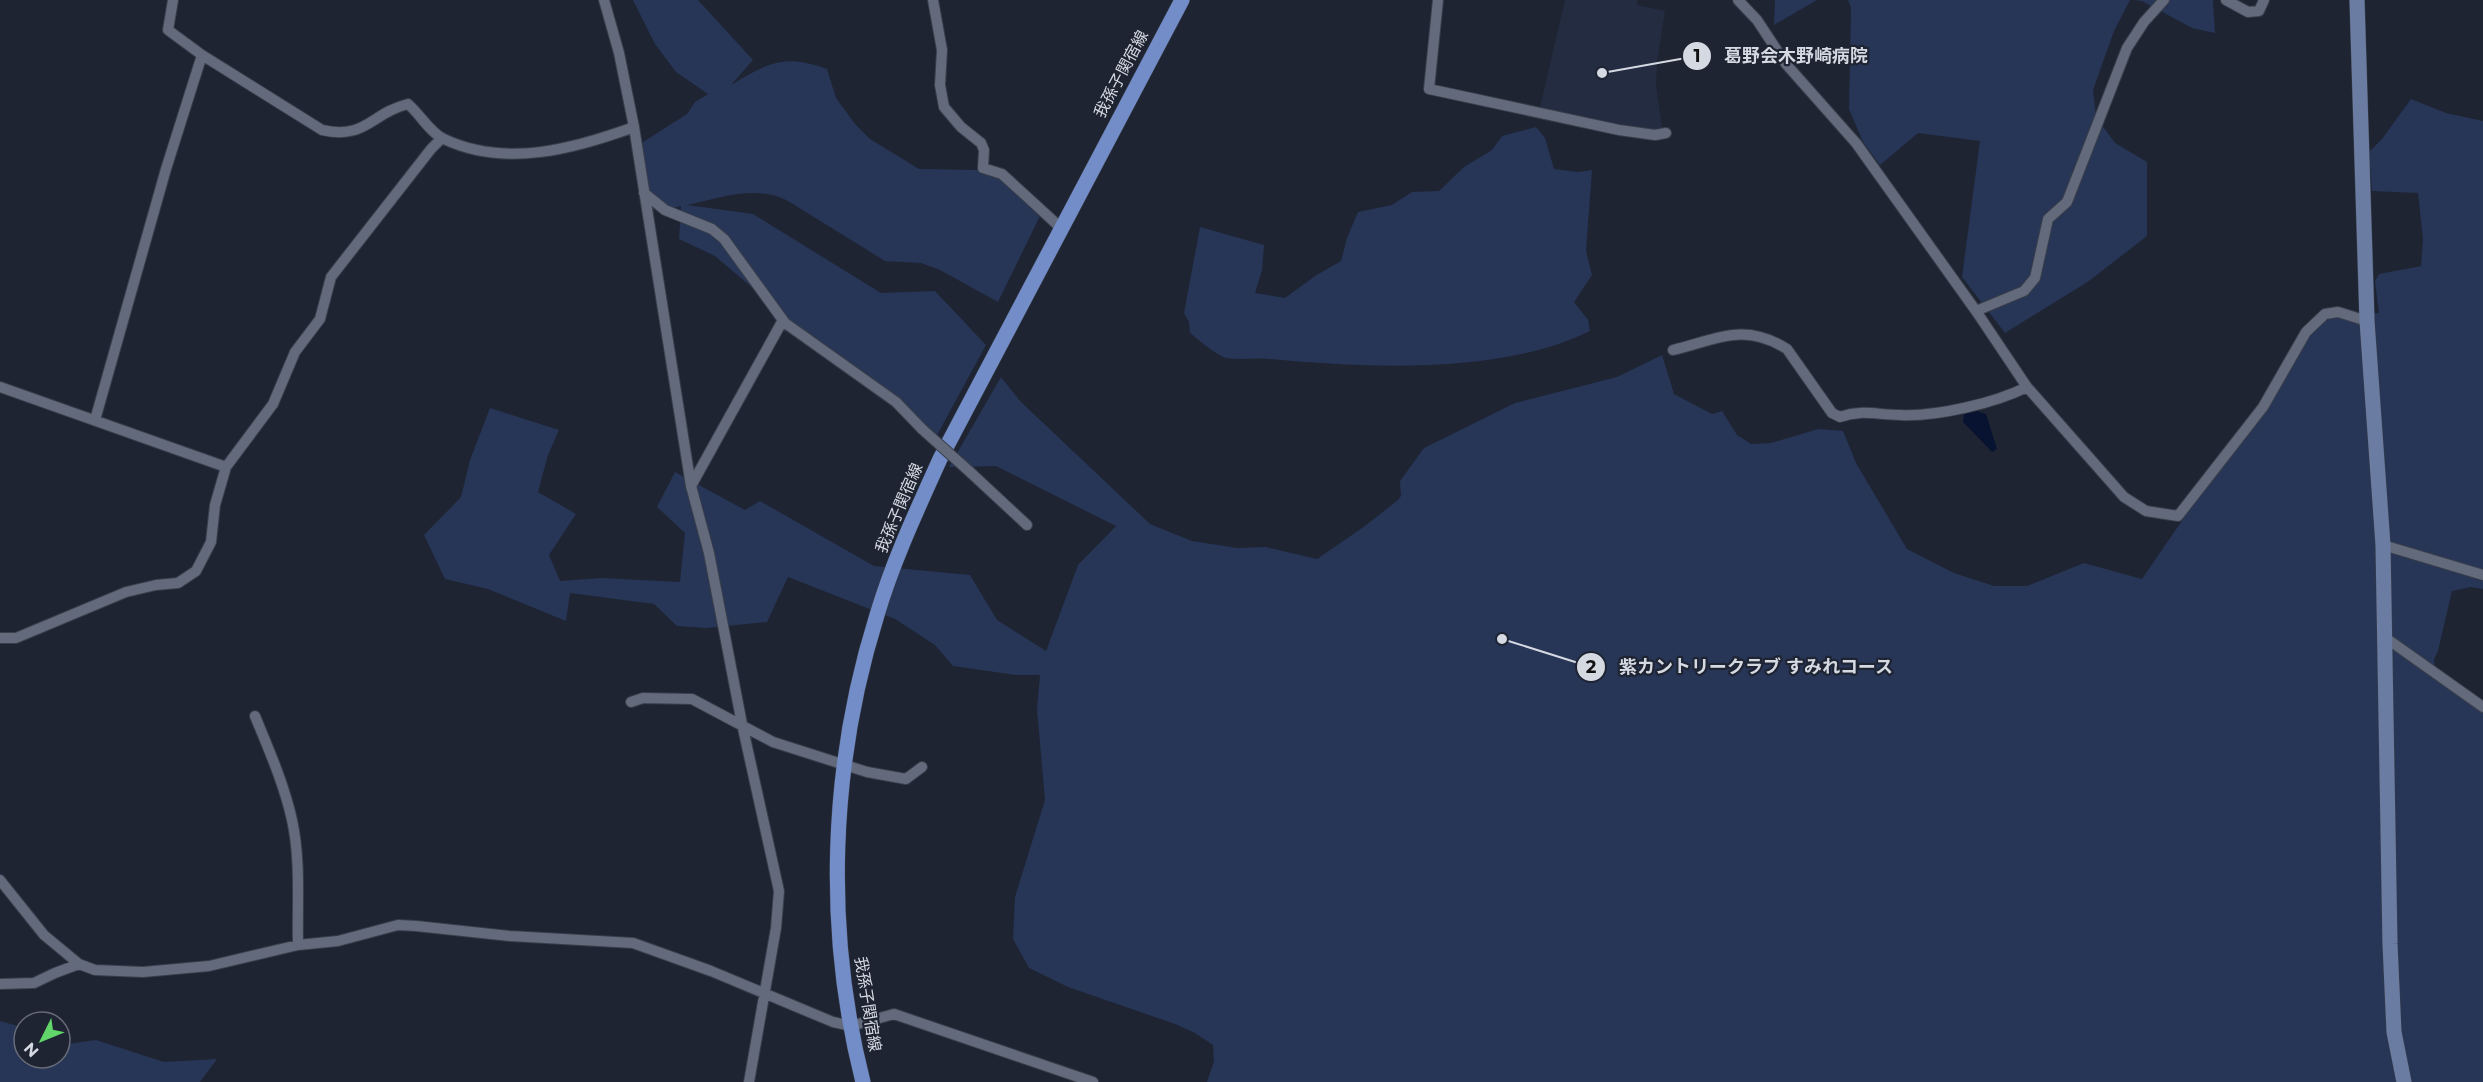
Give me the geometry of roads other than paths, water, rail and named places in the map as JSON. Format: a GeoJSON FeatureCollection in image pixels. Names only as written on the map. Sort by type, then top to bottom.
{"type":"FeatureCollection","features":[{"type":"Feature","properties":{"kind":"main road","name":"我孫子関宿線"},"geometry":{"type":"LineString","coordinates":[[863,1082],[851,1026],[840,941],[837,891],[840,804],[845,763],[851,724],[877,615],[906,534],[940,459],[1182,0]]}},
{"type":"Feature","properties":{"kind":"street"},"geometry":{"type":"LineString","coordinates":[[173,0],[168,30],[202,55],[322,130],[339,134],[361,129],[395,107],[408,104],[442,138],[478,151],[548,153],[582,145],[634,127]]}},
{"type":"Feature","properties":{"kind":"street"},"geometry":{"type":"LineString","coordinates":[[604,0],[620,53],[634,127],[691,486],[709,553],[742,724],[778,891],[776,928],[749,1082]]}},
{"type":"Feature","properties":{"kind":"street"},"geometry":{"type":"LineString","coordinates":[[933,0],[942,50],[940,85],[944,107],[961,127],[981,143],[984,150],[983,168],[1002,174],[1060,228]]}},
{"type":"Feature","properties":{"kind":"street"},"geometry":{"type":"LineString","coordinates":[[1438,0],[1429,89],[1619,130],[1655,135],[1666,133]]}},
{"type":"Feature","properties":{"kind":"street"},"geometry":{"type":"LineString","coordinates":[[1738,0],[1757,20],[1786,64],[1856,143],[1976,311],[2027,387],[2124,497],[2146,512],[2178,516],[2263,407],[2306,332],[2325,314],[2338,312],[2367,321]]}},
{"type":"Feature","properties":{"kind":"street"},"geometry":{"type":"LineString","coordinates":[[1976,311],[2024,291],[2036,278],[2048,219],[2067,202],[2127,48],[2144,22],[2164,0]]}},
{"type":"Feature","properties":{"kind":"street"},"geometry":{"type":"LineString","coordinates":[[2226,0],[2248,12],[2259,11],[2264,0]]}},
{"type":"Feature","properties":{"kind":"street"},"geometry":{"type":"LineString","coordinates":[[2357,0],[2367,321],[2383,545],[2394,1032],[2404,1082]]}},
{"type":"Feature","properties":{"kind":"street"},"geometry":{"type":"LineString","coordinates":[[95,420],[166,170],[202,55]]}},
{"type":"Feature","properties":{"kind":"street"},"geometry":{"type":"LineString","coordinates":[[0,638],[16,638],[126,592],[178,583],[196,571],[211,542],[215,505],[226,467],[273,404],[294,352],[320,319],[331,277],[442,138]]}},
{"type":"Feature","properties":{"kind":"street"},"geometry":{"type":"LineString","coordinates":[[644,193],[665,210],[711,229],[724,239],[783,320],[896,402],[922,429],[1028,525]]}},
{"type":"Feature","properties":{"kind":"street"},"geometry":{"type":"LineString","coordinates":[[691,486],[783,320]]}},
{"type":"Feature","properties":{"kind":"street"},"geometry":{"type":"LineString","coordinates":[[1673,350],[1741,333],[1777,342],[1787,349],[1832,413],[1840,417],[1853,412],[1880,412],[1900,416],[1934,413],[1993,401],[2027,387]]}},
{"type":"Feature","properties":{"kind":"street"},"geometry":{"type":"LineString","coordinates":[[0,387],[226,467]]}},
{"type":"Feature","properties":{"kind":"street"},"geometry":{"type":"LineString","coordinates":[[2383,545],[2483,575]]}},
{"type":"Feature","properties":{"kind":"street"},"geometry":{"type":"LineString","coordinates":[[2384,636],[2483,707]]}},
{"type":"Feature","properties":{"kind":"street"},"geometry":{"type":"LineString","coordinates":[[631,702],[643,698],[692,699],[773,742],[845,763],[867,772],[906,779],[922,767]]}},
{"type":"Feature","properties":{"kind":"street"},"geometry":{"type":"LineString","coordinates":[[255,716],[281,781],[292,822],[297,865],[298,945]]}},
{"type":"Feature","properties":{"kind":"street"},"geometry":{"type":"LineString","coordinates":[[0,880],[44,935],[80,964],[95,970],[143,972],[209,966],[298,945],[338,941],[398,925],[510,936],[633,943],[711,971],[833,1022],[851,1026],[894,1014],[1093,1082]]}},
{"type":"Feature","properties":{"kind":"street"},"geometry":{"type":"LineString","coordinates":[[0,984],[34,983],[55,972],[80,964]]}},
{"type":"Feature","properties":{"kind":"place","name":"葛野会木野崎病院"},"geometry":{"type":"Point","coordinates":[1602,73]}},
{"type":"Feature","properties":{"kind":"place","name":"紫カントリークラブ すみれコース"},"geometry":{"type":"Point","coordinates":[1502,639]}}]}
